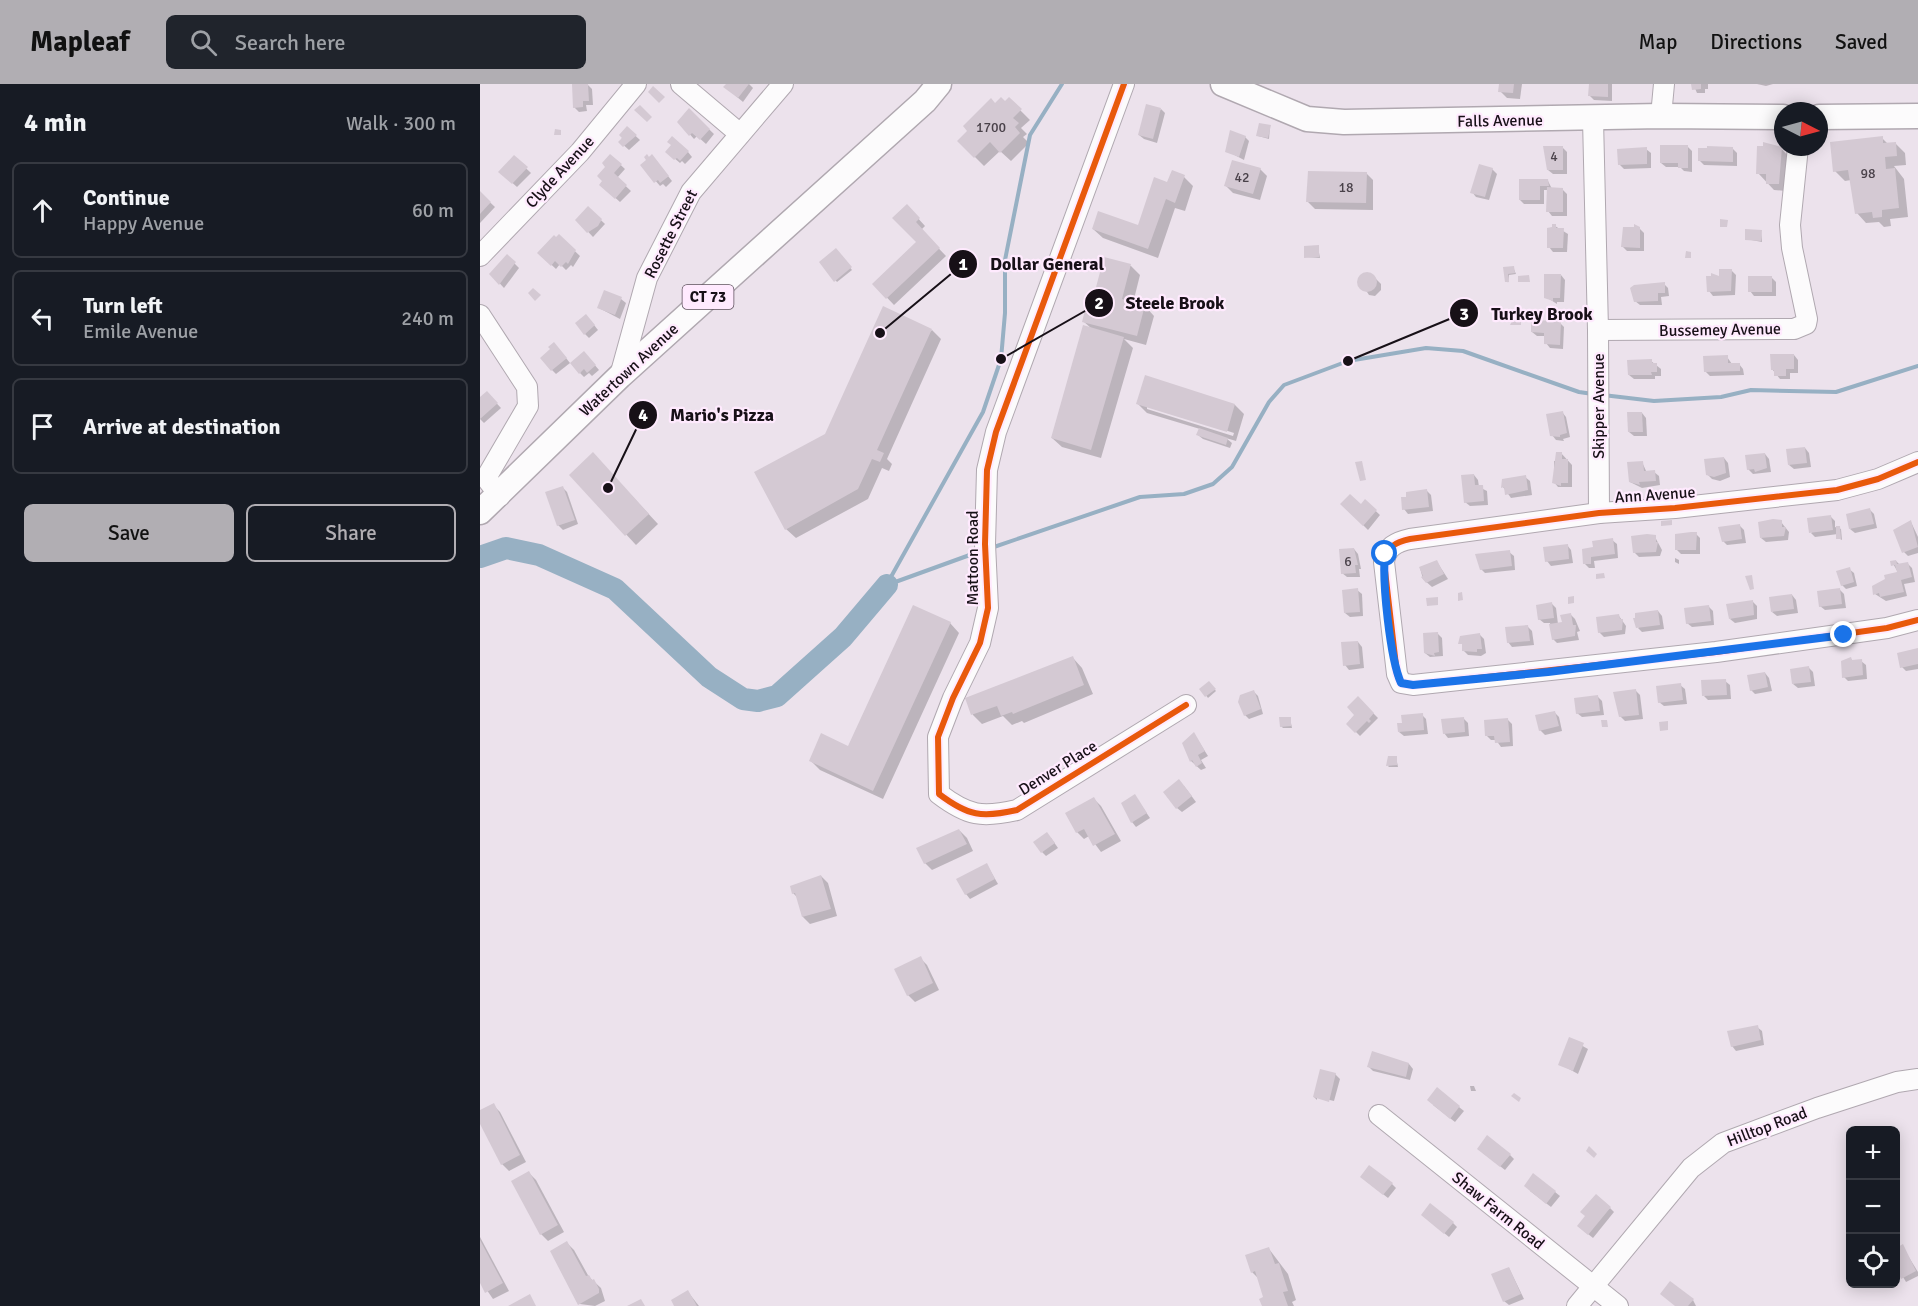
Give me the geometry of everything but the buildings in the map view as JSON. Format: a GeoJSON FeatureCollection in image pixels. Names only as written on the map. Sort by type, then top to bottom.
{"type":"FeatureCollection","features":[{"type":"Feature","properties":{"kind":"main road","name":"Watertown Avenue"},"geometry":{"type":"LineString","coordinates":[[480,512],[620,376],[918,107],[939,84]]}},
{"type":"Feature","properties":{"kind":"main road","name":"Falls Avenue"},"geometry":{"type":"LineString","coordinates":[[1223,84],[1292,114],[1318,120],[1393,123],[1661,116],[1774,117]]}},
{"type":"Feature","properties":{"kind":"main road"},"geometry":{"type":"LineString","coordinates":[[1828,117],[1918,116]]}},
{"type":"Feature","properties":{"kind":"street","name":"Clyde Avenue"},"geometry":{"type":"LineString","coordinates":[[480,256],[580,152],[636,84]]}},
{"type":"Feature","properties":{"kind":"street"},"geometry":{"type":"LineString","coordinates":[[681,84],[740,134]]}},
{"type":"Feature","properties":{"kind":"street","name":"Rosette Street"},"geometry":{"type":"LineString","coordinates":[[620,376],[647,278],[691,192],[783,84]]}},
{"type":"Feature","properties":{"kind":"street","name":"Mattoon Road"},"geometry":{"type":"LineString","coordinates":[[939,794],[938,737],[952,698],[980,643],[988,608],[987,470],[996,432],[1125,84]]}},
{"type":"Feature","properties":{"kind":"street"},"geometry":{"type":"LineString","coordinates":[[1661,116],[1664,84]]}},
{"type":"Feature","properties":{"kind":"street","name":"Skipper Avenue"},"geometry":{"type":"LineString","coordinates":[[1593,119],[1599,513]]}},
{"type":"Feature","properties":{"kind":"street","name":"Bussemey Avenue"},"geometry":{"type":"LineString","coordinates":[[1598,330],[1794,329],[1806,324],[1790,225],[1797,156]]}},
{"type":"Feature","properties":{"kind":"street"},"geometry":{"type":"LineString","coordinates":[[480,315],[527,387],[528,406],[486,478],[500,495]]}},
{"type":"Feature","properties":{"kind":"street","name":"Ann Avenue"},"geometry":{"type":"LineString","coordinates":[[1918,462],[1878,479],[1837,490],[1675,508],[1599,513],[1410,539],[1391,546],[1385,554],[1384,562],[1397,674],[1401,683],[1413,685],[1716,652],[1887,628],[1918,620]]}},
{"type":"Feature","properties":{"kind":"street","name":"Denver Place"},"geometry":{"type":"LineString","coordinates":[[939,794],[960,810],[989,816],[1017,810],[1185,705]]}},
{"type":"Feature","properties":{"kind":"street","name":"Hilltop Road"},"geometry":{"type":"LineString","coordinates":[[1577,1306],[1691,1168],[1723,1143],[1817,1108],[1897,1082],[1918,1079]]}},
{"type":"Feature","properties":{"kind":"street","name":"Shaw Farm Road"},"geometry":{"type":"LineString","coordinates":[[1379,1115],[1618,1306]]}},
{"type":"Feature","properties":{"kind":"waterway"},"geometry":{"type":"LineString","coordinates":[[887,584],[983,412],[1001,359],[1005,313],[1005,260],[1030,135],[1062,84]]}},
{"type":"Feature","properties":{"kind":"waterway"},"geometry":{"type":"LineString","coordinates":[[991,548],[1140,497],[1184,494],[1213,484],[1232,467],[1269,402],[1284,385],[1348,361],[1426,348],[1463,351],[1579,392],[1593,394]]}},
{"type":"Feature","properties":{"kind":"waterway"},"geometry":{"type":"LineString","coordinates":[[1603,395],[1654,401],[1721,397],[1751,390],[1836,392],[1918,366]]}},
{"type":"Feature","properties":{"kind":"waterway"},"geometry":{"type":"LineString","coordinates":[[480,557],[506,548],[539,555],[615,589],[709,677],[743,699],[758,701],[777,696],[843,637],[887,585]]}},
{"type":"Feature","properties":{"kind":"waterway"},"geometry":{"type":"LineString","coordinates":[[887,585],[978,552]]}},
{"type":"Feature","properties":{"kind":"cycle path"},"geometry":{"type":"LineString","coordinates":[[1124,84],[996,432],[987,470],[985,544],[988,608],[980,643],[953,698],[938,737],[939,794],[958,807],[976,813],[994,814],[1017,810],[1186,705]]}},
{"type":"Feature","properties":{"kind":"cycle path"},"geometry":{"type":"LineString","coordinates":[[1918,462],[1878,479],[1837,490],[1675,508],[1599,513],[1410,539],[1392,546],[1384,562],[1397,674],[1401,683],[1413,685],[1716,652],[1887,628],[1918,620]]}},
{"type":"Feature","properties":{"kind":"place","name":"Dollar General"},"geometry":{"type":"Point","coordinates":[880,333]}},
{"type":"Feature","properties":{"kind":"place","name":"Steele Brook"},"geometry":{"type":"Point","coordinates":[1001,359]}},
{"type":"Feature","properties":{"kind":"place","name":"Turkey Brook"},"geometry":{"type":"Point","coordinates":[1348,361]}},
{"type":"Feature","properties":{"kind":"place","name":"Mario's Pizza"},"geometry":{"type":"Point","coordinates":[608,488]}},
{"type":"Feature","properties":{"kind":"route"},"geometry":{"type":"LineString","coordinates":[[1385,554],[1389,616],[1397,674],[1401,683],[1413,685],[1548,672],[1844,635]]}}]}
